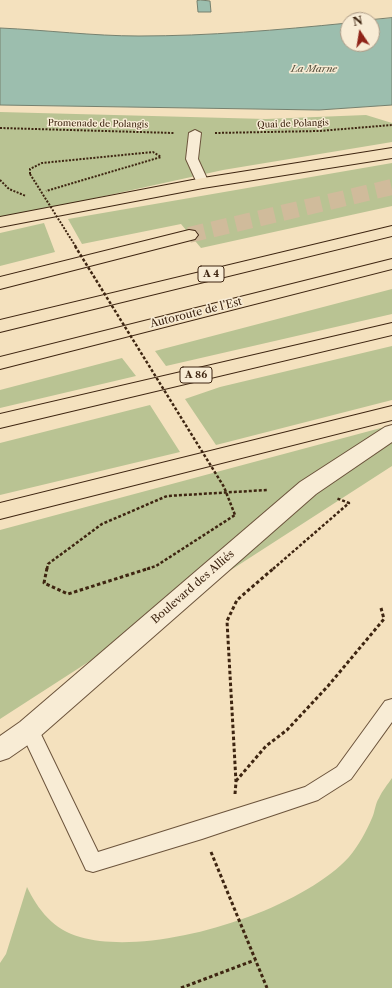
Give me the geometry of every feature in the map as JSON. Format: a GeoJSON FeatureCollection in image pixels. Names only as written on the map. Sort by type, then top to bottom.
{"type":"FeatureCollection","features":[{"type":"Feature","properties":{"kind":"highway"},"geometry":{"type":"LineString","coordinates":[[0,222],[203,183],[392,152]]}},
{"type":"Feature","properties":{"kind":"highway","name":"A 4"},"geometry":{"type":"LineString","coordinates":[[0,326],[392,231]]}},
{"type":"Feature","properties":{"kind":"highway"},"geometry":{"type":"LineString","coordinates":[[0,283],[189,235]]}},
{"type":"Feature","properties":{"kind":"highway","name":"Autoroute de l’Est"},"geometry":{"type":"LineString","coordinates":[[0,363],[392,264]]}},
{"type":"Feature","properties":{"kind":"highway","name":"A 86"},"geometry":{"type":"LineString","coordinates":[[0,421],[392,329]]}},
{"type":"Feature","properties":{"kind":"highway"},"geometry":{"type":"LineString","coordinates":[[0,511],[392,413]]}},
{"type":"Feature","properties":{"kind":"street","name":"Boulevard des Alliés"},"geometry":{"type":"LineString","coordinates":[[0,750],[29,730],[308,488],[392,432]]}},
{"type":"Feature","properties":{"kind":"lane"},"geometry":{"type":"LineString","coordinates":[[195,134],[190,154],[192,165],[203,183]]}},
{"type":"Feature","properties":{"kind":"lane"},"geometry":{"type":"LineString","coordinates":[[29,730],[93,863],[202,830],[311,794],[344,773],[392,707]]}},
{"type":"Feature","properties":{"kind":"path","name":"Quai de Polangis"},"geometry":{"type":"LineString","coordinates":[[195,134],[319,130],[392,125]]}},
{"type":"Feature","properties":{"kind":"path","name":"Promenade de Polangis"},"geometry":{"type":"LineString","coordinates":[[0,128],[195,134]]}},
{"type":"Feature","properties":{"kind":"path"},"geometry":{"type":"LineString","coordinates":[[35,194],[161,157],[153,152],[42,163],[30,169],[30,174],[224,487],[235,515],[156,566],[117,580],[68,594],[44,583],[48,564],[102,524],[167,496],[308,488],[349,503],[237,600],[227,621],[236,782],[232,820]]}},
{"type":"Feature","properties":{"kind":"path"},"geometry":{"type":"LineString","coordinates":[[0,180],[9,189],[28,196]]}},
{"type":"Feature","properties":{"kind":"path"},"geometry":{"type":"LineString","coordinates":[[236,782],[266,746],[287,730],[328,686],[384,619],[381,608]]}},
{"type":"Feature","properties":{"kind":"path"},"geometry":{"type":"LineString","coordinates":[[202,830],[255,960],[268,988]]}},
{"type":"Feature","properties":{"kind":"path"},"geometry":{"type":"LineString","coordinates":[[181,988],[255,960]]}},
{"type":"Feature","properties":{"kind":"green space"},"geometry":{"type":"Polygon","coordinates":[[[0,112],[266,119],[366,115],[392,123],[392,142],[223,170],[0,219],[0,112]]]}},
{"type":"Feature","properties":{"kind":"green space"},"geometry":{"type":"Polygon","coordinates":[[[392,163],[392,206],[201,248],[181,224],[82,244],[68,219],[392,163]]]}},
{"type":"Feature","properties":{"kind":"green space"},"geometry":{"type":"Polygon","coordinates":[[[44,223],[55,252],[0,266],[0,233],[44,223]]]}},
{"type":"Feature","properties":{"kind":"green space"},"geometry":{"type":"Polygon","coordinates":[[[392,289],[392,314],[166,366],[155,351],[392,289]]]}},
{"type":"Feature","properties":{"kind":"green space"},"geometry":{"type":"Polygon","coordinates":[[[392,346],[392,400],[216,445],[185,399],[220,387],[392,346]]]}},
{"type":"Feature","properties":{"kind":"green space"},"geometry":{"type":"Polygon","coordinates":[[[122,358],[136,376],[0,408],[0,390],[122,358]]]}},
{"type":"Feature","properties":{"kind":"green space"},"geometry":{"type":"Polygon","coordinates":[[[150,405],[180,452],[0,495],[0,443],[150,405]]]}},
{"type":"Feature","properties":{"kind":"green space"},"geometry":{"type":"Polygon","coordinates":[[[392,425],[392,466],[0,719],[0,530],[392,425]]]}},
{"type":"Feature","properties":{"kind":"green space"},"geometry":{"type":"Polygon","coordinates":[[[392,778],[392,988],[0,988],[0,963],[6,954],[27,887],[36,904],[48,918],[62,929],[80,937],[110,942],[145,941],[184,935],[223,926],[261,912],[296,896],[326,877],[349,857],[362,838],[370,823],[383,790],[392,778]]]}},
{"type":"Feature","properties":{"kind":"water"},"geometry":{"type":"Polygon","coordinates":[[[197,1],[210,1],[211,12],[198,12],[197,1]]]}},
{"type":"Feature","properties":{"kind":"water","name":"La Marne"},"geometry":{"type":"Polygon","coordinates":[[[392,18],[392,105],[319,110],[0,105],[0,28],[104,35],[165,36],[244,32],[340,24],[340,52],[380,52],[380,19],[392,18]]]}},
{"type":"Feature","properties":{"kind":"tunnel"},"geometry":{"type":"LineString","coordinates":[[189,235],[392,187]]}}]}
